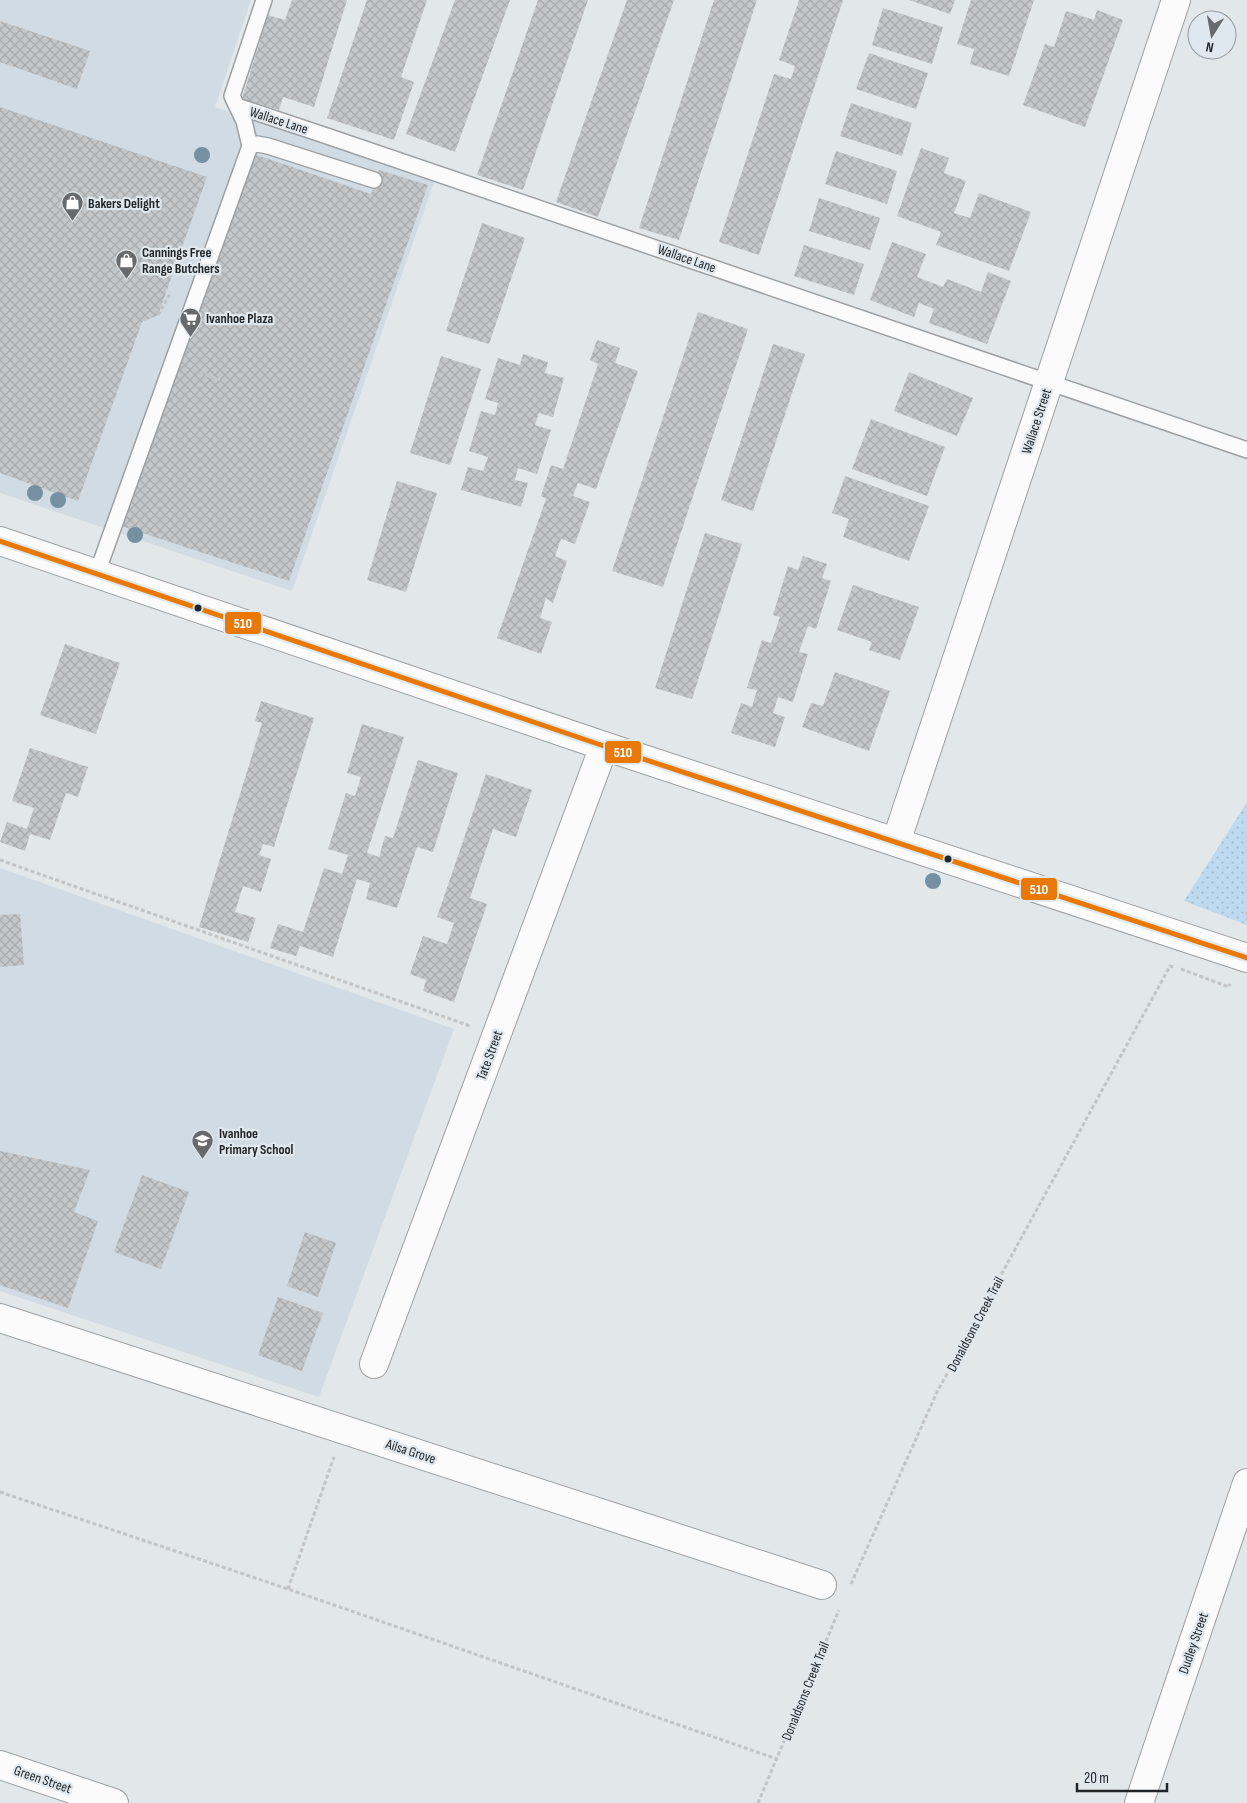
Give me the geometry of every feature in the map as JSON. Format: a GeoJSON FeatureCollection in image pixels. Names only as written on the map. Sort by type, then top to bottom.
{"type":"FeatureCollection","features":[{"type":"Feature","properties":{"kind":"street","name":"Wallace Street"},"geometry":{"type":"LineString","coordinates":[[896,842],[1176,0]]}},
{"type":"Feature","properties":{"kind":"street"},"geometry":{"type":"LineString","coordinates":[[0,541],[604,746],[1243,957]]}},
{"type":"Feature","properties":{"kind":"street","name":"Tate Street"},"geometry":{"type":"LineString","coordinates":[[374,1364],[604,746]]}},
{"type":"Feature","properties":{"kind":"street","name":"Ailsa Grove"},"geometry":{"type":"LineString","coordinates":[[0,1318],[835,1589]]}},
{"type":"Feature","properties":{"kind":"street","name":"Dudley Street"},"geometry":{"type":"LineString","coordinates":[[1140,1803],[1247,1483]]}},
{"type":"Feature","properties":{"kind":"street","name":"Green Street"},"geometry":{"type":"LineString","coordinates":[[0,1765],[114,1803]]}},
{"type":"Feature","properties":{"kind":"lane"},"geometry":{"type":"LineString","coordinates":[[98,573],[250,146],[244,121],[232,96],[264,0]]}},
{"type":"Feature","properties":{"kind":"lane","name":"Wallace Lane"},"geometry":{"type":"LineString","coordinates":[[237,106],[1247,450]]}},
{"type":"Feature","properties":{"kind":"lane"},"geometry":{"type":"LineString","coordinates":[[250,146],[257,144],[268,146],[374,180]]}},
{"type":"Feature","properties":{"kind":"path"},"geometry":{"type":"LineString","coordinates":[[174,363],[220,380]]}},
{"type":"Feature","properties":{"kind":"path"},"geometry":{"type":"LineString","coordinates":[[0,860],[496,1035]]}},
{"type":"Feature","properties":{"kind":"path"},"geometry":{"type":"LineString","coordinates":[[1247,912],[1247,920]]}},
{"type":"Feature","properties":{"kind":"path","name":"Donaldsons Creek Trail"},"geometry":{"type":"LineString","coordinates":[[835,1589],[937,1392],[1170,966],[1229,986],[1243,957]]}},
{"type":"Feature","properties":{"kind":"path"},"geometry":{"type":"LineString","coordinates":[[288,1589],[343,1429]]}},
{"type":"Feature","properties":{"kind":"path"},"geometry":{"type":"LineString","coordinates":[[0,1492],[288,1589],[777,1759]]}},
{"type":"Feature","properties":{"kind":"path","name":"Donaldsons Creek Trail"},"geometry":{"type":"LineString","coordinates":[[758,1803],[842,1603]]}},
{"type":"Feature","properties":{"kind":"shaded area","name":"Ivanhoe Plaza"},"geometry":{"type":"Polygon","coordinates":[[[0,0],[251,0],[215,107],[434,182],[292,591],[0,493],[0,0]]]}},
{"type":"Feature","properties":{"kind":"shaded area"},"geometry":{"type":"Polygon","coordinates":[[[1247,802],[1247,925],[1184,901],[1247,802]]]}},
{"type":"Feature","properties":{"kind":"shaded area","name":"Ivanhoe Primary School"},"geometry":{"type":"Polygon","coordinates":[[[0,868],[454,1029],[319,1397],[0,1291],[0,868]]]}},
{"type":"Feature","properties":{"kind":"building"},"geometry":{"type":"Polygon","coordinates":[[[292,0],[347,0],[314,107],[283,97],[279,110],[242,99],[268,15],[285,20],[292,0]]]}},
{"type":"Feature","properties":{"kind":"building"},"geometry":{"type":"Polygon","coordinates":[[[367,0],[427,0],[401,77],[414,82],[394,140],[327,118],[367,0]]]}},
{"type":"Feature","properties":{"kind":"building"},"geometry":{"type":"Polygon","coordinates":[[[455,0],[510,0],[455,152],[406,134],[455,0]]]}},
{"type":"Feature","properties":{"kind":"building"},"geometry":{"type":"Polygon","coordinates":[[[538,0],[588,0],[523,190],[477,175],[538,0]]]}},
{"type":"Feature","properties":{"kind":"building"},"geometry":{"type":"Polygon","coordinates":[[[627,0],[674,0],[598,217],[556,202],[627,0]]]}},
{"type":"Feature","properties":{"kind":"building"},"geometry":{"type":"Polygon","coordinates":[[[714,0],[757,0],[679,240],[639,228],[714,0]]]}},
{"type":"Feature","properties":{"kind":"building"},"geometry":{"type":"Polygon","coordinates":[[[799,0],[843,0],[759,255],[719,242],[774,74],[791,79],[795,66],[779,60],[799,0]]]}},
{"type":"Feature","properties":{"kind":"building"},"geometry":{"type":"Polygon","coordinates":[[[909,0],[955,0],[950,14],[909,0]]]}},
{"type":"Feature","properties":{"kind":"building"},"geometry":{"type":"Polygon","coordinates":[[[971,0],[1034,0],[1009,76],[970,64],[974,49],[957,44],[971,0]]]}},
{"type":"Feature","properties":{"kind":"building"},"geometry":{"type":"Polygon","coordinates":[[[883,8],[943,27],[932,64],[872,45],[883,8]]]}},
{"type":"Feature","properties":{"kind":"building"},"geometry":{"type":"Polygon","coordinates":[[[1097,10],[1123,20],[1085,127],[1023,105],[1045,44],[1054,47],[1066,11],[1094,20],[1097,10]]]}},
{"type":"Feature","properties":{"kind":"building"},"geometry":{"type":"Polygon","coordinates":[[[0,21],[90,51],[77,89],[0,62],[0,21]]]}},
{"type":"Feature","properties":{"kind":"building"},"geometry":{"type":"Polygon","coordinates":[[[869,53],[928,73],[916,109],[856,89],[869,53]]]}},
{"type":"Feature","properties":{"kind":"building"},"geometry":{"type":"Polygon","coordinates":[[[851,103],[912,123],[902,156],[840,136],[851,103]]]}},
{"type":"Feature","properties":{"kind":"building"},"geometry":{"type":"Polygon","coordinates":[[[0,107],[207,177],[158,315],[142,322],[78,501],[0,473],[0,107]]]}},
{"type":"Feature","properties":{"kind":"building"},"geometry":{"type":"Polygon","coordinates":[[[921,148],[949,158],[944,173],[966,181],[954,213],[970,218],[979,193],[1031,212],[1009,271],[936,245],[941,232],[897,216],[921,148]]]}},
{"type":"Feature","properties":{"kind":"building"},"geometry":{"type":"Polygon","coordinates":[[[836,151],[897,171],[887,204],[825,184],[836,151]]]}},
{"type":"Feature","properties":{"kind":"building"},"geometry":{"type":"Polygon","coordinates":[[[254,154],[371,194],[379,170],[428,185],[289,581],[121,526],[254,154]]]}},
{"type":"Feature","properties":{"kind":"building"},"geometry":{"type":"Polygon","coordinates":[[[819,198],[880,218],[870,250],[809,231],[819,198]]]}},
{"type":"Feature","properties":{"kind":"building"},"geometry":{"type":"Polygon","coordinates":[[[482,223],[525,238],[489,344],[446,331],[482,223]]]}},
{"type":"Feature","properties":{"kind":"building"},"geometry":{"type":"Polygon","coordinates":[[[892,242],[926,254],[917,277],[943,287],[947,279],[981,292],[988,272],[1011,281],[987,344],[929,323],[934,309],[919,303],[914,317],[870,300],[892,242]]]}},
{"type":"Feature","properties":{"kind":"building"},"geometry":{"type":"Polygon","coordinates":[[[804,245],[864,264],[854,295],[794,276],[804,245]]]}},
{"type":"Feature","properties":{"kind":"building"},"geometry":{"type":"Polygon","coordinates":[[[698,312],[748,329],[663,587],[612,571],[698,312]]]}},
{"type":"Feature","properties":{"kind":"building"},"geometry":{"type":"Polygon","coordinates":[[[597,340],[620,348],[615,363],[638,371],[596,489],[578,483],[573,496],[590,502],[575,544],[561,539],[555,556],[567,561],[553,603],[546,598],[540,618],[552,622],[541,654],[497,638],[546,499],[541,496],[551,465],[563,469],[598,364],[590,360],[597,340]]]}},
{"type":"Feature","properties":{"kind":"building"},"geometry":{"type":"Polygon","coordinates":[[[773,344],[805,354],[753,511],[721,500],[773,344]]]}},
{"type":"Feature","properties":{"kind":"building"},"geometry":{"type":"Polygon","coordinates":[[[523,354],[548,362],[545,373],[564,378],[553,417],[539,413],[535,425],[551,430],[537,474],[518,468],[515,480],[528,483],[521,507],[461,490],[468,467],[483,471],[488,457],[469,451],[481,411],[495,415],[498,403],[485,399],[498,358],[520,365],[523,354]]]}},
{"type":"Feature","properties":{"kind":"building"},"geometry":{"type":"Polygon","coordinates":[[[441,356],[481,369],[450,465],[410,453],[441,356]]]}},
{"type":"Feature","properties":{"kind":"building"},"geometry":{"type":"Polygon","coordinates":[[[909,372],[973,398],[957,436],[894,411],[909,372]]]}},
{"type":"Feature","properties":{"kind":"building"},"geometry":{"type":"Polygon","coordinates":[[[871,419],[945,447],[927,496],[852,469],[871,419]]]}},
{"type":"Feature","properties":{"kind":"building"},"geometry":{"type":"Polygon","coordinates":[[[845,476],[929,506],[909,561],[843,537],[849,519],[832,513],[845,476]]]}},
{"type":"Feature","properties":{"kind":"building"},"geometry":{"type":"Polygon","coordinates":[[[397,481],[437,493],[406,592],[367,580],[397,481]]]}},
{"type":"Feature","properties":{"kind":"building"},"geometry":{"type":"Polygon","coordinates":[[[705,533],[742,544],[692,699],[655,688],[705,533]]]}},
{"type":"Feature","properties":{"kind":"building"},"geometry":{"type":"Polygon","coordinates":[[[803,556],[827,564],[822,578],[831,581],[816,629],[808,626],[799,652],[808,654],[793,702],[778,697],[773,713],[785,717],[775,747],[731,733],[741,703],[752,707],[757,690],[747,688],[762,640],[771,643],[780,617],[773,615],[788,566],[798,570],[803,556]]]}},
{"type":"Feature","properties":{"kind":"building"},"geometry":{"type":"Polygon","coordinates":[[[853,585],[919,607],[900,660],[869,650],[872,642],[837,630],[853,585]]]}},
{"type":"Feature","properties":{"kind":"building"},"geometry":{"type":"Polygon","coordinates":[[[65,644],[120,663],[96,734],[40,715],[65,644]]]}},
{"type":"Feature","properties":{"kind":"building"},"geometry":{"type":"Polygon","coordinates":[[[835,672],[890,691],[869,751],[802,727],[811,703],[823,706],[835,672]]]}},
{"type":"Feature","properties":{"kind":"building"},"geometry":{"type":"Polygon","coordinates":[[[261,701],[314,718],[274,847],[263,844],[259,855],[271,859],[261,892],[243,886],[235,912],[256,918],[248,942],[199,927],[262,723],[255,721],[261,701]]]}},
{"type":"Feature","properties":{"kind":"building"},"geometry":{"type":"Polygon","coordinates":[[[362,724],[404,737],[367,853],[379,857],[385,836],[393,838],[418,760],[458,773],[433,852],[417,847],[397,908],[366,899],[370,883],[357,879],[333,957],[300,946],[296,956],[270,948],[278,924],[303,932],[324,868],[342,874],[348,855],[328,849],[346,793],[355,796],[361,777],[347,773],[362,724]]]}},
{"type":"Feature","properties":{"kind":"building"},"geometry":{"type":"Polygon","coordinates":[[[30,748],[88,767],[78,797],[66,793],[50,840],[30,834],[25,851],[0,842],[7,822],[27,829],[34,808],[12,801],[30,748]]]}},
{"type":"Feature","properties":{"kind":"building"},"geometry":{"type":"Polygon","coordinates":[[[486,774],[532,790],[516,837],[493,829],[470,898],[487,904],[454,1002],[423,991],[426,980],[410,974],[423,936],[447,944],[454,923],[437,917],[486,774]]]}},
{"type":"Feature","properties":{"kind":"building"},"geometry":{"type":"Polygon","coordinates":[[[20,914],[24,965],[0,967],[0,915],[20,914]]]}},
{"type":"Feature","properties":{"kind":"building"},"geometry":{"type":"Polygon","coordinates":[[[0,1151],[90,1170],[74,1212],[98,1221],[68,1308],[0,1285],[0,1151]]]}},
{"type":"Feature","properties":{"kind":"building"},"geometry":{"type":"Polygon","coordinates":[[[142,1175],[189,1192],[161,1269],[114,1252],[142,1175]]]}},
{"type":"Feature","properties":{"kind":"building"},"geometry":{"type":"Polygon","coordinates":[[[305,1232],[336,1243],[318,1297],[287,1286],[305,1232]]]}},
{"type":"Feature","properties":{"kind":"building"},"geometry":{"type":"Polygon","coordinates":[[[278,1297],[323,1313],[302,1371],[258,1355],[278,1297]]]}},
{"type":"Feature","properties":{"kind":"transit line","name":"510"},"geometry":{"type":"LineString","coordinates":[[0,541],[604,746],[1247,958]]}},
{"type":"Feature","properties":{"kind":"place","name":"Bakers Delight"},"geometry":{"type":"Point","coordinates":[72,222]}},
{"type":"Feature","properties":{"kind":"place","name":"Cannings Free Range Butchers"},"geometry":{"type":"Point","coordinates":[126,279]}},
{"type":"Feature","properties":{"kind":"place","name":"Ivanhoe Plaza"},"geometry":{"type":"Point","coordinates":[190,337]}},
{"type":"Feature","properties":{"kind":"place","name":"Ivanhoe Primary School"},"geometry":{"type":"Point","coordinates":[203,1160]}}]}
